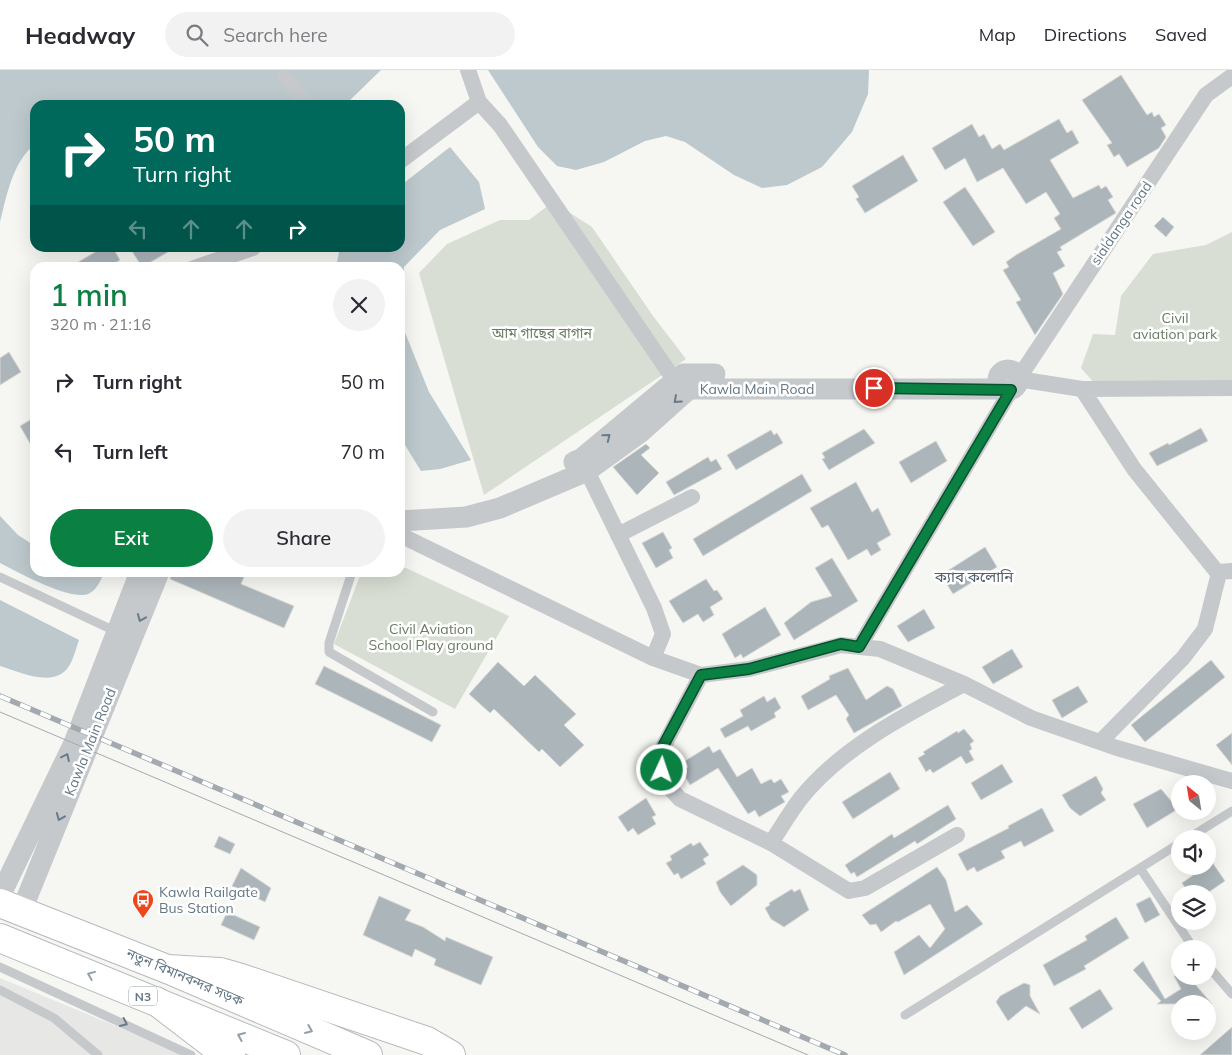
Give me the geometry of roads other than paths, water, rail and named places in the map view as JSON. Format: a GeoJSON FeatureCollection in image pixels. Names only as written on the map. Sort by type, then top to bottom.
{"type":"FeatureCollection","features":[{"type":"Feature","properties":{"kind":"highway","name":"নতুন বিমানবন্দর সড়ক"},"geometry":{"type":"LineString","coordinates":[[7,904],[167,969],[368,1055]]}},
{"type":"Feature","properties":{"kind":"highway","name":"N3"},"geometry":{"type":"LineString","coordinates":[[0,938],[286,1055]]}},
{"type":"Feature","properties":{"kind":"highway"},"geometry":{"type":"LineString","coordinates":[[167,969],[230,984],[437,1055]]}},
{"type":"Feature","properties":{"kind":"highway"},"geometry":{"type":"LineString","coordinates":[[167,969],[220,972],[241,978],[427,1040],[451,1055]]}},
{"type":"Feature","properties":{"kind":"highway"},"geometry":{"type":"LineString","coordinates":[[156,1002],[216,1047],[232,1055]]}},
{"type":"Feature","properties":{"kind":"street"},"geometry":{"type":"LineString","coordinates":[[468,70],[479,102],[500,125],[675,382]]}},
{"type":"Feature","properties":{"kind":"street","name":"sialdanga road"},"geometry":{"type":"LineString","coordinates":[[859,647],[1008,383],[1206,95],[1232,76]]}},
{"type":"Feature","properties":{"kind":"street"},"geometry":{"type":"LineString","coordinates":[[285,77],[303,100]]}},
{"type":"Feature","properties":{"kind":"street"},"geometry":{"type":"LineString","coordinates":[[405,157],[479,102]]}},
{"type":"Feature","properties":{"kind":"street"},"geometry":{"type":"LineString","coordinates":[[212,262],[241,252]]}},
{"type":"Feature","properties":{"kind":"street","name":"Kawla Main Road"},"geometry":{"type":"LineString","coordinates":[[405,509],[461,505],[496,497],[581,459],[683,374],[1008,383]]}},
{"type":"Feature","properties":{"kind":"street"},"geometry":{"type":"LineString","coordinates":[[1008,383],[1082,389],[1232,388]]}},
{"type":"Feature","properties":{"kind":"street","name":"Kawla Main Road"},"geometry":{"type":"LineString","coordinates":[[405,521],[466,517],[500,508],[587,471],[641,432],[689,389],[1008,383]]}},
{"type":"Feature","properties":{"kind":"street"},"geometry":{"type":"LineString","coordinates":[[1082,389],[1134,469],[1225,572],[1205,629],[1184,658],[1100,742]]}},
{"type":"Feature","properties":{"kind":"street"},"geometry":{"type":"LineString","coordinates":[[587,471],[654,608],[664,634],[653,658]]}},
{"type":"Feature","properties":{"kind":"street"},"geometry":{"type":"LineString","coordinates":[[618,535],[692,497]]}},
{"type":"Feature","properties":{"kind":"street"},"geometry":{"type":"LineString","coordinates":[[405,537],[653,658],[701,675],[749,669],[841,644],[880,649],[964,684],[1031,718],[1100,742],[1232,781]]}},
{"type":"Feature","properties":{"kind":"street","name":"Kawla Main Road"},"geometry":{"type":"LineString","coordinates":[[7,904],[10,865],[74,743],[138,577]]}},
{"type":"Feature","properties":{"kind":"street","name":"Kawla Main Road"},"geometry":{"type":"LineString","coordinates":[[7,904],[157,577]]}},
{"type":"Feature","properties":{"kind":"street"},"geometry":{"type":"LineString","coordinates":[[701,675],[660,752],[662,770],[667,785],[680,799],[771,843],[850,891],[865,888],[957,835]]}},
{"type":"Feature","properties":{"kind":"street"},"geometry":{"type":"LineString","coordinates":[[826,877],[771,843],[802,798],[831,767],[879,732],[964,684]]}},
{"type":"Feature","properties":{"kind":"lane"},"geometry":{"type":"LineString","coordinates":[[0,577],[117,632]]}},
{"type":"Feature","properties":{"kind":"lane"},"geometry":{"type":"LineString","coordinates":[[350,577],[329,643],[329,652],[433,712]]}},
{"type":"Feature","properties":{"kind":"lane"},"geometry":{"type":"LineString","coordinates":[[1201,830],[1232,811]]}},
{"type":"Feature","properties":{"kind":"lane"},"geometry":{"type":"LineString","coordinates":[[905,1015],[1171,849]]}},
{"type":"Feature","properties":{"kind":"lane"},"geometry":{"type":"LineString","coordinates":[[1140,868],[1188,940]]}},
{"type":"Feature","properties":{"kind":"lane"},"geometry":{"type":"LineString","coordinates":[[0,967],[32,980],[191,1055]]}},
{"type":"Feature","properties":{"kind":"lane"},"geometry":{"type":"LineString","coordinates":[[1216,975],[1232,994]]}},
{"type":"Feature","properties":{"kind":"lane"},"geometry":{"type":"LineString","coordinates":[[0,990],[54,1018],[98,1055]]}},
{"type":"Feature","properties":{"kind":"tram line"},"geometry":{"type":"LineString","coordinates":[[0,712],[808,1055]]}},
{"type":"Feature","properties":{"kind":"railway"},"geometry":{"type":"LineString","coordinates":[[0,696],[845,1055]]}},
{"type":"Feature","properties":{"kind":"place","name":"Kawla Railgate Bus Station"},"geometry":{"type":"Point","coordinates":[143,919]}},
{"type":"Feature","properties":{"kind":"district","name":"ক্যাব কলোনি"},"geometry":{"type":"Point","coordinates":[974,576]}},
{"type":"Feature","properties":{"kind":"park label","name":"Civil aviation park"},"geometry":{"type":"Point","coordinates":[1175,326]}},
{"type":"Feature","properties":{"kind":"park label","name":"আম গাছের বাগান"},"geometry":{"type":"Point","coordinates":[542,333]}},
{"type":"Feature","properties":{"kind":"park label","name":"Civil Aviation School Play ground"},"geometry":{"type":"Point","coordinates":[431,638]}}]}
